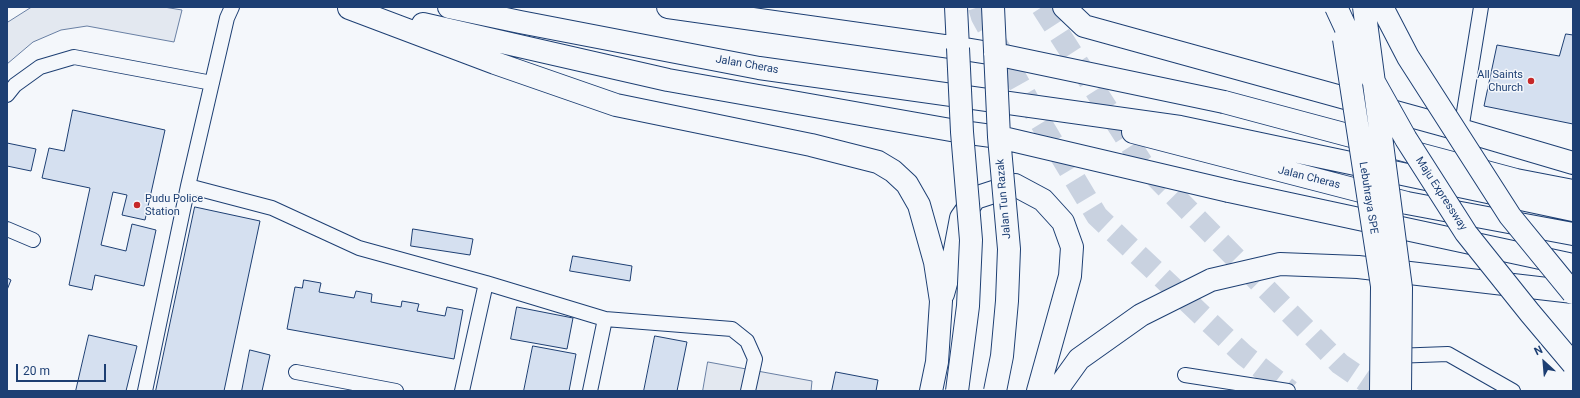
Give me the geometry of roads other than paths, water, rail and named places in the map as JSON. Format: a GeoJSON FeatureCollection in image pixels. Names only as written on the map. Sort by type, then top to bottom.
{"type":"FeatureCollection","features":[{"type":"Feature","properties":{"kind":"main road","name":"Jalan Cheras"},"geometry":{"type":"LineString","coordinates":[[449,7],[759,68],[1180,127],[1573,210]]}},
{"type":"Feature","properties":{"kind":"main road"},"geometry":{"type":"LineString","coordinates":[[670,7],[995,54],[1224,102],[1516,180],[1573,191]]}},
{"type":"Feature","properties":{"kind":"main road"},"geometry":{"type":"LineString","coordinates":[[956,7],[962,132],[971,240],[968,306],[957,391]]}},
{"type":"Feature","properties":{"kind":"main road","name":"Jalan Tun Razak"},"geometry":{"type":"LineString","coordinates":[[993,7],[999,137],[1008,249],[1007,302],[1002,356],[995,391]]}},
{"type":"Feature","properties":{"kind":"main road"},"geometry":{"type":"LineString","coordinates":[[1064,7],[1084,26],[1461,130],[1573,163]]}},
{"type":"Feature","properties":{"kind":"main road","name":"Maju Expressway"},"geometry":{"type":"LineString","coordinates":[[1337,7],[1355,48],[1406,139],[1466,233],[1573,364]]}},
{"type":"Feature","properties":{"kind":"main road","name":"Lebuhraya SPE"},"geometry":{"type":"LineString","coordinates":[[1337,7],[1382,286],[1381,391]]}},
{"type":"Feature","properties":{"kind":"main road","name":"Lebuhraya SPE"},"geometry":{"type":"LineString","coordinates":[[1364,7],[1401,288],[1400,391]]}},
{"type":"Feature","properties":{"kind":"main road"},"geometry":{"type":"LineString","coordinates":[[1382,7],[1408,57],[1510,216],[1573,293]]}},
{"type":"Feature","properties":{"kind":"main road"},"geometry":{"type":"LineString","coordinates":[[345,8],[479,36],[668,80],[962,132],[999,137],[1228,191],[1573,265]]}},
{"type":"Feature","properties":{"kind":"main road"},"geometry":{"type":"LineString","coordinates":[[345,8],[495,63],[616,105],[811,145],[878,162],[893,171],[907,184],[918,205],[935,262],[941,300]]}},
{"type":"Feature","properties":{"kind":"main road","name":"Jalan Cheras"},"geometry":{"type":"LineString","coordinates":[[1048,108],[1169,142],[1407,203],[1573,234]]}},
{"type":"Feature","properties":{"kind":"main road"},"geometry":{"type":"LineString","coordinates":[[931,391],[937,362],[941,300],[954,255],[961,218],[975,198],[1015,186],[1043,200],[1062,222],[1072,246],[1070,276],[1038,391]]}},
{"type":"Feature","properties":{"kind":"main road"},"geometry":{"type":"LineString","coordinates":[[1056,391],[1079,359],[1141,315],[1211,280],[1280,264],[1358,267],[1573,293]]}},
{"type":"Feature","properties":{"kind":"lane"},"geometry":{"type":"LineString","coordinates":[[145,391],[188,186],[227,18],[232,7]]}},
{"type":"Feature","properties":{"kind":"lane"},"geometry":{"type":"LineString","coordinates":[[1461,130],[1481,7]]}},
{"type":"Feature","properties":{"kind":"lane"},"geometry":{"type":"LineString","coordinates":[[7,95],[15,85],[40,67],[74,57],[212,83]]}},
{"type":"Feature","properties":{"kind":"lane"},"geometry":{"type":"LineString","coordinates":[[188,186],[272,208],[358,248],[486,283],[605,319],[732,329],[747,341],[755,359],[748,391]]}},
{"type":"Feature","properties":{"kind":"lane"},"geometry":{"type":"LineString","coordinates":[[7,229],[33,240]]}},
{"type":"Feature","properties":{"kind":"lane"},"geometry":{"type":"LineString","coordinates":[[462,391],[486,283]]}},
{"type":"Feature","properties":{"kind":"lane"},"geometry":{"type":"LineString","coordinates":[[590,391],[605,319]]}},
{"type":"Feature","properties":{"kind":"lane"},"geometry":{"type":"LineString","coordinates":[[1369,391],[1393,355],[1448,354],[1513,391]]}},
{"type":"Feature","properties":{"kind":"lane"},"geometry":{"type":"LineString","coordinates":[[296,372],[396,391]]}},
{"type":"Feature","properties":{"kind":"lane"},"geometry":{"type":"LineString","coordinates":[[1184,375],[1288,391]]}},
{"type":"Feature","properties":{"kind":"tunnel"},"geometry":{"type":"LineString","coordinates":[[979,7],[982,17],[1038,118],[1097,216],[1244,355],[1290,391]]}},
{"type":"Feature","properties":{"kind":"tunnel"},"geometry":{"type":"LineString","coordinates":[[1042,7],[1142,163],[1340,364],[1380,391]]}},
{"type":"Feature","properties":{"kind":"place","name":"All Saints Church"},"geometry":{"type":"Point","coordinates":[1531,81]}},
{"type":"Feature","properties":{"kind":"place","name":"Pudu Police Station"},"geometry":{"type":"Point","coordinates":[137,205]}}]}
